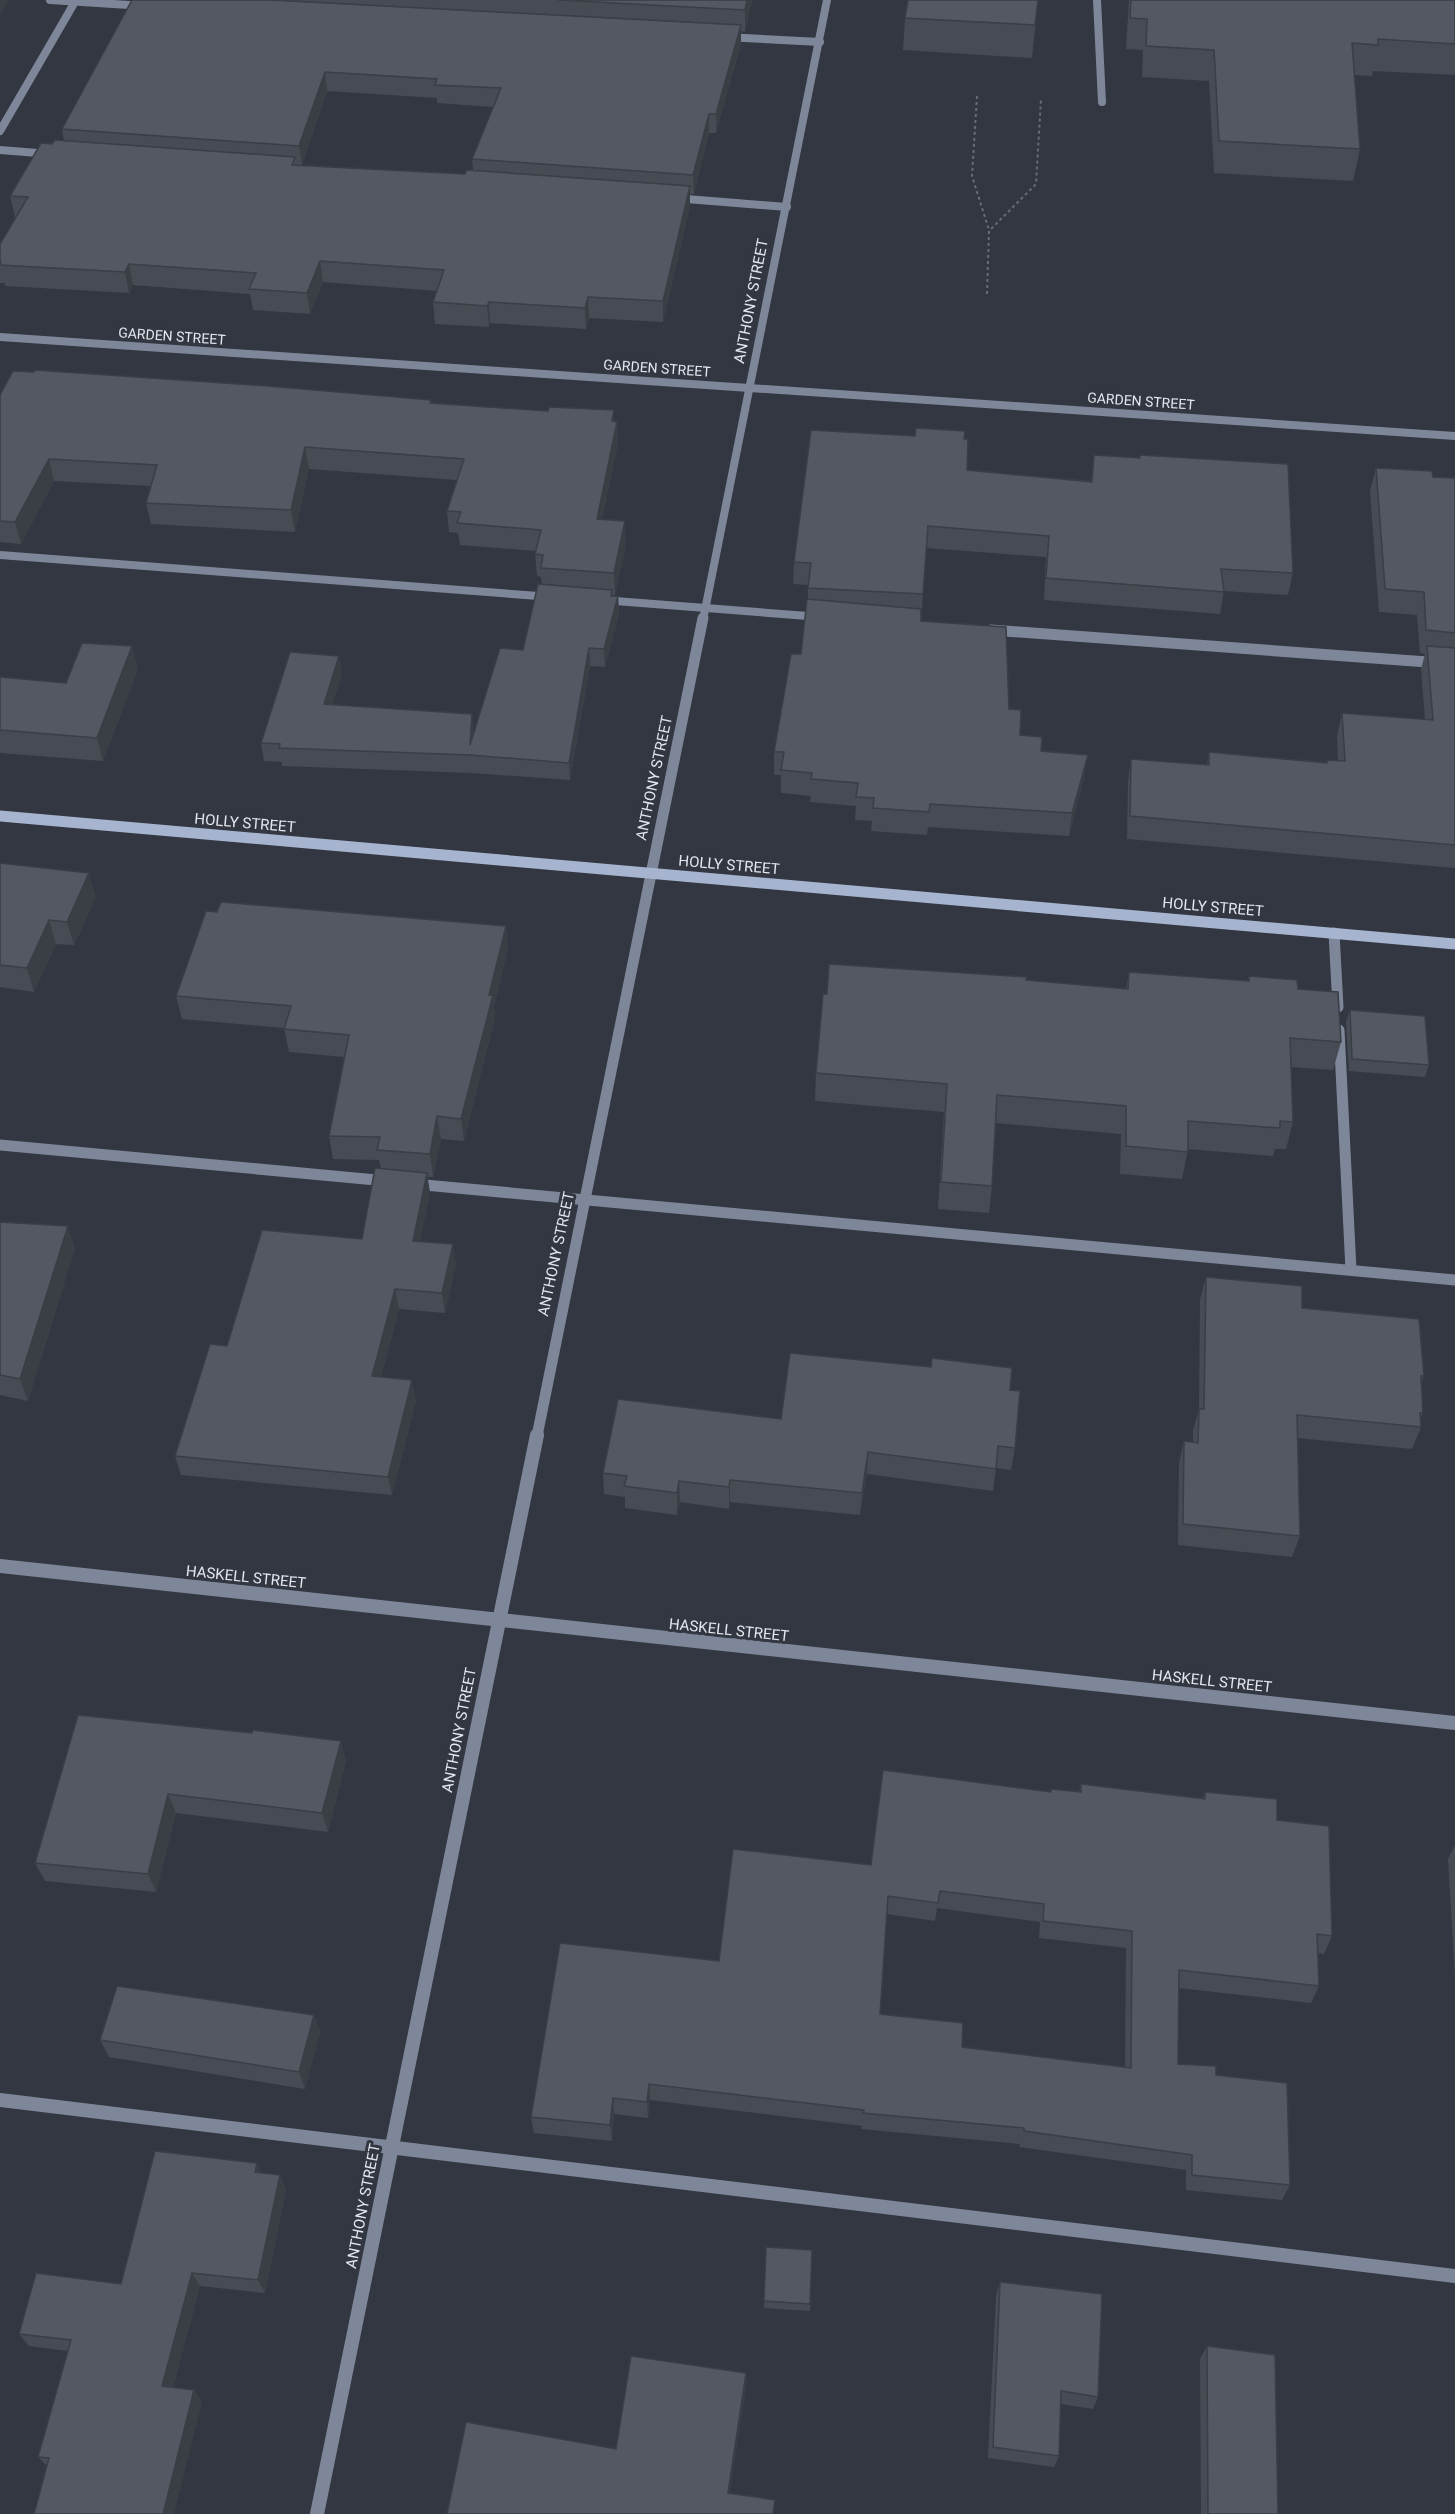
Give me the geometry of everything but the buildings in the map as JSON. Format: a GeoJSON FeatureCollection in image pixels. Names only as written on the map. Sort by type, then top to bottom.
{"type":"FeatureCollection","features":[{"type":"Feature","properties":{"kind":"street"},"geometry":{"type":"LineString","coordinates":[[50,0],[159,6]]}},
{"type":"Feature","properties":{"kind":"street","name":"ANTHONY STREET"},"geometry":{"type":"LineString","coordinates":[[317,2514],[787,207],[827,0]]}},
{"type":"Feature","properties":{"kind":"street"},"geometry":{"type":"LineString","coordinates":[[1097,0],[1102,102]]}},
{"type":"Feature","properties":{"kind":"street"},"geometry":{"type":"LineString","coordinates":[[0,131],[75,1]]}},
{"type":"Feature","properties":{"kind":"street"},"geometry":{"type":"LineString","coordinates":[[721,36],[820,42]]}},
{"type":"Feature","properties":{"kind":"street"},"geometry":{"type":"LineString","coordinates":[[0,150],[59,154]]}},
{"type":"Feature","properties":{"kind":"street"},"geometry":{"type":"LineString","coordinates":[[664,198],[787,207]]}},
{"type":"Feature","properties":{"kind":"street","name":"GARDEN STREET"},"geometry":{"type":"LineString","coordinates":[[0,337],[1455,436]]}},
{"type":"Feature","properties":{"kind":"street"},"geometry":{"type":"LineString","coordinates":[[0,555],[565,597]]}},
{"type":"Feature","properties":{"kind":"street"},"geometry":{"type":"LineString","coordinates":[[588,599],[837,618]]}},
{"type":"Feature","properties":{"kind":"street"},"geometry":{"type":"LineString","coordinates":[[980,629],[1455,664]]}},
{"type":"Feature","properties":{"kind":"street","name":"HOLLY STREET"},"geometry":{"type":"LineString","coordinates":[[0,816],[1455,944]]}},
{"type":"Feature","properties":{"kind":"street"},"geometry":{"type":"LineString","coordinates":[[1334,933],[1351,1270]]}},
{"type":"Feature","properties":{"kind":"street"},"geometry":{"type":"LineString","coordinates":[[0,1145],[1455,1280]]}},
{"type":"Feature","properties":{"kind":"street","name":"HASKELL STREET"},"geometry":{"type":"LineString","coordinates":[[0,1566],[497,1622],[1455,1723]]}},
{"type":"Feature","properties":{"kind":"street"},"geometry":{"type":"LineString","coordinates":[[0,2100],[1455,2276]]}},
{"type":"Feature","properties":{"kind":"path"},"geometry":{"type":"LineString","coordinates":[[977,96],[972,176],[989,231],[987,294]]}},
{"type":"Feature","properties":{"kind":"path"},"geometry":{"type":"LineString","coordinates":[[989,231],[1036,184],[1041,99]]}}]}
